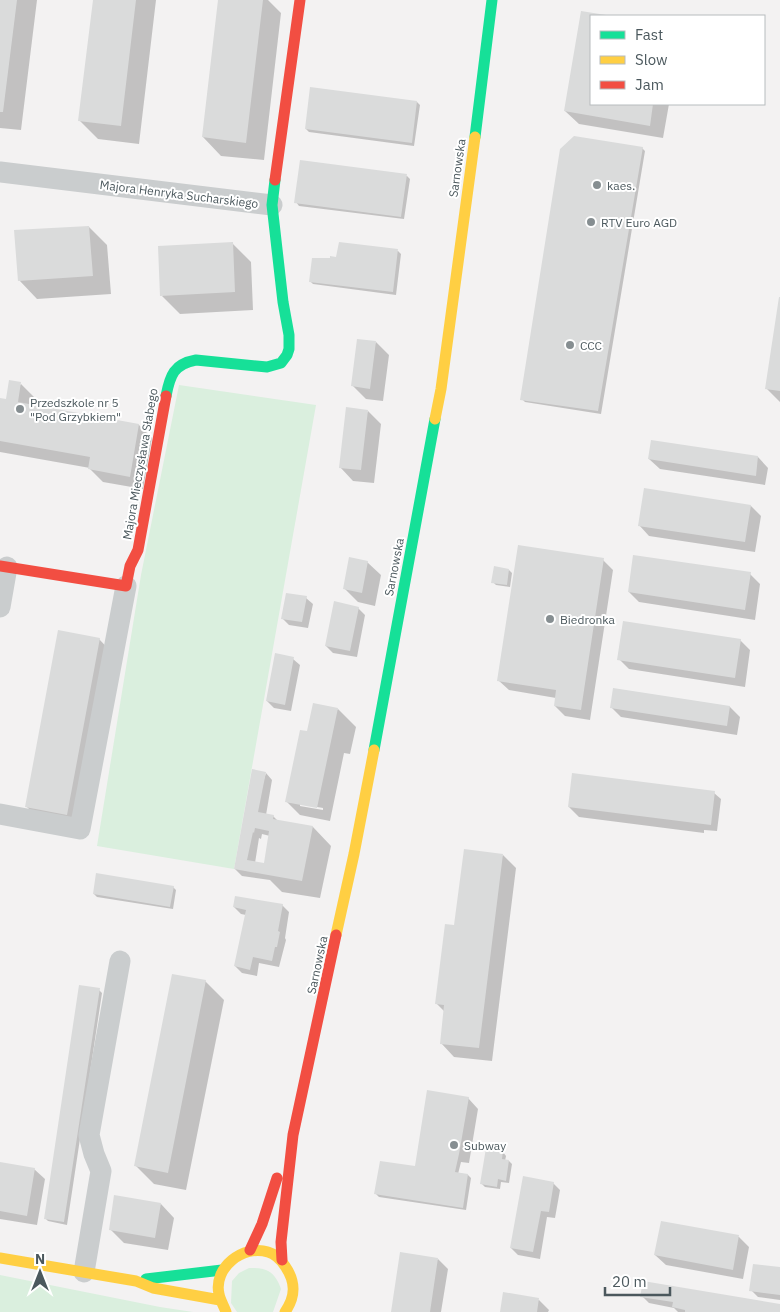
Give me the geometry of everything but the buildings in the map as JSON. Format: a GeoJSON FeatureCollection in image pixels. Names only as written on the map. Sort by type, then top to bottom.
{"type":"FeatureCollection","features":[{"type":"Feature","properties":{"kind":"main road","name":"Majora Henryka Sucharskiego"},"geometry":{"type":"LineString","coordinates":[[272,205],[300,0]]}},
{"type":"Feature","properties":{"kind":"main road","name":"Sarnowska"},"geometry":{"type":"LineString","coordinates":[[282,1260],[281,1242],[293,1135],[354,854],[438,409],[478,120],[492,0]]}},
{"type":"Feature","properties":{"kind":"main road","name":"Majora Mieczysława Słabego"},"geometry":{"type":"LineString","coordinates":[[126,586],[130,566],[138,550],[169,380],[172,374],[177,368],[189,361],[196,360],[267,367],[277,366],[287,355],[290,336],[283,302],[272,205]]}},
{"type":"Feature","properties":{"kind":"main road"},"geometry":{"type":"LineString","coordinates":[[4,567],[126,586]]}},
{"type":"Feature","properties":{"kind":"main road","name":"Sarnowska"},"geometry":{"type":"LineString","coordinates":[[250,1250],[264,1219],[282,1162],[293,1135]]}},
{"type":"Feature","properties":{"kind":"main road"},"geometry":{"type":"LineString","coordinates":[[226,1312],[218,1293],[218,1281],[222,1270],[229,1261],[239,1254],[250,1250],[273,1254],[282,1260],[289,1269],[293,1279],[294,1290],[292,1300],[285,1312]]}},
{"type":"Feature","properties":{"kind":"main road"},"geometry":{"type":"LineString","coordinates":[[0,1258],[136,1281],[153,1288],[220,1300]]}},
{"type":"Feature","properties":{"kind":"main road"},"geometry":{"type":"LineString","coordinates":[[136,1281],[222,1270]]}},
{"type":"Feature","properties":{"kind":"street","name":"Majora Henryka Sucharskiego"},"geometry":{"type":"LineString","coordinates":[[0,172],[272,205]]}},
{"type":"Feature","properties":{"kind":"street"},"geometry":{"type":"LineString","coordinates":[[0,607],[4,567]]}},
{"type":"Feature","properties":{"kind":"street"},"geometry":{"type":"LineString","coordinates":[[0,814],[80,829],[126,586]]}},
{"type":"Feature","properties":{"kind":"street"},"geometry":{"type":"LineString","coordinates":[[84,1272],[101,1171],[89,1135],[120,960]]}},
{"type":"Feature","properties":{"kind":"green space"},"geometry":{"type":"Polygon","coordinates":[[[179,385],[316,405],[234,869],[97,846],[141,575],[179,385]]]}},
{"type":"Feature","properties":{"kind":"green space"},"geometry":{"type":"Polygon","coordinates":[[[249,1268],[261,1268],[270,1272],[279,1283],[281,1289],[273,1312],[237,1312],[231,1303],[232,1281],[239,1273],[249,1268]]]}},
{"type":"Feature","properties":{"kind":"green space"},"geometry":{"type":"Polygon","coordinates":[[[0,1275],[160,1307],[193,1312],[0,1312],[0,1275]]]}},
{"type":"Feature","properties":{"kind":"traffic: fast"},"geometry":{"type":"LineString","coordinates":[[475,137],[492,0]]}},
{"type":"Feature","properties":{"kind":"traffic: fast"},"geometry":{"type":"LineString","coordinates":[[166,396],[171,376],[183,364],[196,360],[267,367],[281,363],[287,355],[289,335],[283,302],[272,205],[275,180]]}},
{"type":"Feature","properties":{"kind":"traffic: fast"},"geometry":{"type":"LineString","coordinates":[[374,750],[435,419]]}},
{"type":"Feature","properties":{"kind":"traffic: fast"},"geometry":{"type":"LineString","coordinates":[[146,1279],[222,1270]]}},
{"type":"Feature","properties":{"kind":"traffic: slow"},"geometry":{"type":"LineString","coordinates":[[435,419],[441,389],[475,137]]}},
{"type":"Feature","properties":{"kind":"traffic: slow"},"geometry":{"type":"LineString","coordinates":[[336,935],[374,750]]}},
{"type":"Feature","properties":{"kind":"traffic: slow"},"geometry":{"type":"LineString","coordinates":[[226,1312],[220,1299],[218,1284],[225,1267],[240,1255],[258,1250],[271,1253],[278,1258],[289,1272],[293,1283],[293,1295],[285,1312]]}},
{"type":"Feature","properties":{"kind":"traffic: slow"},"geometry":{"type":"LineString","coordinates":[[0,1258],[136,1281],[153,1288],[220,1300]]}},
{"type":"Feature","properties":{"kind":"traffic: jam"},"geometry":{"type":"LineString","coordinates":[[275,180],[300,0]]}},
{"type":"Feature","properties":{"kind":"traffic: jam"},"geometry":{"type":"LineString","coordinates":[[0,566],[126,586],[130,566],[138,550],[166,396]]}},
{"type":"Feature","properties":{"kind":"traffic: jam"},"geometry":{"type":"LineString","coordinates":[[282,1260],[281,1242],[293,1135],[336,935]]}},
{"type":"Feature","properties":{"kind":"traffic: jam"},"geometry":{"type":"LineString","coordinates":[[250,1250],[262,1224],[277,1178]]}},
{"type":"Feature","properties":{"kind":"place","name":"kaes."},"geometry":{"type":"Point","coordinates":[597,185]}},
{"type":"Feature","properties":{"kind":"place","name":"RTV Euro AGD"},"geometry":{"type":"Point","coordinates":[591,222]}},
{"type":"Feature","properties":{"kind":"place","name":"CCC"},"geometry":{"type":"Point","coordinates":[570,345]}},
{"type":"Feature","properties":{"kind":"place","name":"Przedszkole nr 5 \"Pod Grzybkiem\""},"geometry":{"type":"Point","coordinates":[20,409]}},
{"type":"Feature","properties":{"kind":"place","name":"Biedronka"},"geometry":{"type":"Point","coordinates":[550,619]}},
{"type":"Feature","properties":{"kind":"place","name":"Subway"},"geometry":{"type":"Point","coordinates":[454,1145]}}]}
